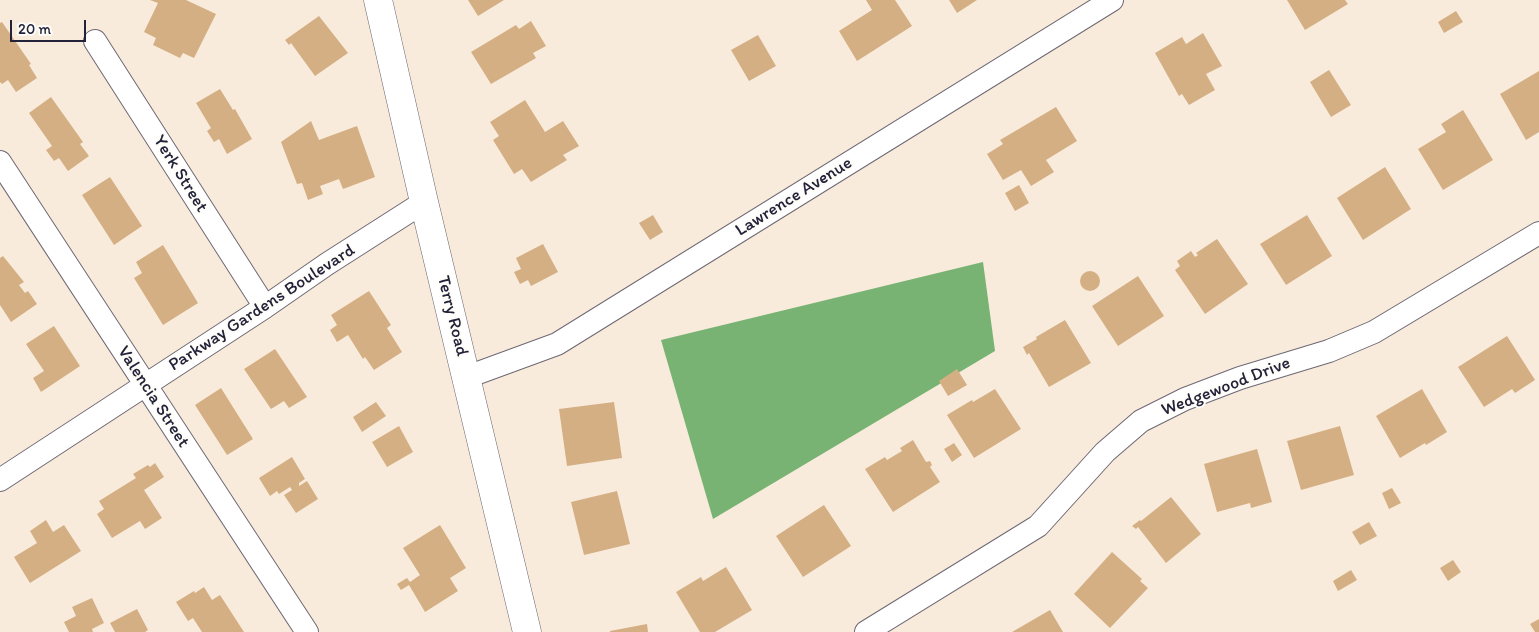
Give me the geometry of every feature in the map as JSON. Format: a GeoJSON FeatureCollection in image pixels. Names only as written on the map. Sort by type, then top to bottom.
{"type":"FeatureCollection","features":[{"type":"Feature","properties":{"kind":"street","name":"Terry Road"},"geometry":{"type":"LineString","coordinates":[[378,0],[424,202],[527,632]]}},
{"type":"Feature","properties":{"kind":"street","name":"Lawrence Avenue"},"geometry":{"type":"LineString","coordinates":[[467,377],[557,344],[1112,0]]}},
{"type":"Feature","properties":{"kind":"street","name":"Yerk Street"},"geometry":{"type":"LineString","coordinates":[[95,41],[265,307]]}},
{"type":"Feature","properties":{"kind":"street","name":"Valencia Street"},"geometry":{"type":"LineString","coordinates":[[0,162],[307,632]]}},
{"type":"Feature","properties":{"kind":"street","name":"Parkway Gardens Boulevard"},"geometry":{"type":"LineString","coordinates":[[0,480],[424,202]]}},
{"type":"Feature","properties":{"kind":"street","name":"Wedgewood Drive"},"geometry":{"type":"LineString","coordinates":[[866,632],[1038,526],[1105,452],[1141,421],[1185,399],[1240,378],[1329,351],[1374,332],[1539,233]]}},
{"type":"Feature","properties":{"kind":"green space"},"geometry":{"type":"Polygon","coordinates":[[[983,262],[995,351],[713,519],[661,340],[983,262]]]}},
{"type":"Feature","properties":{"kind":"building"},"geometry":{"type":"Polygon","coordinates":[[[150,0],[186,0],[216,14],[194,58],[183,53],[180,58],[153,45],[156,38],[144,32],[158,3],[150,0]]]}},
{"type":"Feature","properties":{"kind":"building"},"geometry":{"type":"Polygon","coordinates":[[[468,0],[504,0],[478,16],[468,0]]]}},
{"type":"Feature","properties":{"kind":"building"},"geometry":{"type":"Polygon","coordinates":[[[866,0],[895,0],[912,26],[857,61],[839,31],[872,10],[866,0]]]}},
{"type":"Feature","properties":{"kind":"building"},"geometry":{"type":"Polygon","coordinates":[[[949,0],[977,0],[957,13],[949,0]]]}},
{"type":"Feature","properties":{"kind":"building"},"geometry":{"type":"Polygon","coordinates":[[[1287,0],[1345,0],[1348,4],[1305,30],[1287,0]]]}},
{"type":"Feature","properties":{"kind":"building"},"geometry":{"type":"Polygon","coordinates":[[[1456,11],[1463,22],[1444,33],[1438,22],[1456,11]]]}},
{"type":"Feature","properties":{"kind":"building"},"geometry":{"type":"Polygon","coordinates":[[[319,16],[348,53],[315,76],[291,43],[289,45],[285,40],[319,16]]]}},
{"type":"Feature","properties":{"kind":"building"},"geometry":{"type":"Polygon","coordinates":[[[531,21],[546,46],[533,53],[536,58],[491,84],[471,52],[516,25],[519,29],[531,21]]]}},
{"type":"Feature","properties":{"kind":"building"},"geometry":{"type":"Polygon","coordinates":[[[2,22],[31,64],[29,65],[37,78],[16,92],[8,80],[2,84],[0,82],[0,23],[2,22]]]}},
{"type":"Feature","properties":{"kind":"building"},"geometry":{"type":"Polygon","coordinates":[[[1203,33],[1222,66],[1206,74],[1215,90],[1189,105],[1182,94],[1179,96],[1155,53],[1182,37],[1186,44],[1203,33]]]}},
{"type":"Feature","properties":{"kind":"building"},"geometry":{"type":"Polygon","coordinates":[[[758,35],[776,66],[749,81],[731,50],[758,35]]]}},
{"type":"Feature","properties":{"kind":"building"},"geometry":{"type":"Polygon","coordinates":[[[1329,70],[1351,105],[1331,117],[1310,82],[1329,70]]]}},
{"type":"Feature","properties":{"kind":"building"},"geometry":{"type":"Polygon","coordinates":[[[1539,71],[1539,132],[1526,140],[1500,94],[1539,71]]]}},
{"type":"Feature","properties":{"kind":"building"},"geometry":{"type":"Polygon","coordinates":[[[220,89],[233,110],[235,109],[252,139],[227,154],[219,139],[214,142],[207,131],[211,128],[196,103],[220,89]]]}},
{"type":"Feature","properties":{"kind":"building"},"geometry":{"type":"Polygon","coordinates":[[[51,97],[83,142],[80,144],[89,156],[68,171],[59,158],[54,161],[46,150],[52,146],[29,113],[51,97]]]}},
{"type":"Feature","properties":{"kind":"building"},"geometry":{"type":"Polygon","coordinates":[[[525,100],[545,132],[563,121],[579,146],[563,155],[567,160],[531,182],[522,169],[514,174],[493,140],[499,136],[490,122],[525,100]]]}},
{"type":"Feature","properties":{"kind":"building"},"geometry":{"type":"Polygon","coordinates":[[[1056,107],[1077,141],[1046,160],[1054,172],[1031,186],[1021,170],[1003,180],[987,154],[1003,144],[1000,140],[1056,107]]]}},
{"type":"Feature","properties":{"kind":"building"},"geometry":{"type":"Polygon","coordinates":[[[1463,110],[1493,160],[1443,190],[1418,149],[1446,132],[1441,124],[1463,110]]]}},
{"type":"Feature","properties":{"kind":"building"},"geometry":{"type":"Polygon","coordinates":[[[311,121],[319,140],[357,126],[375,177],[343,189],[339,179],[320,186],[323,194],[308,200],[302,183],[297,184],[281,142],[311,121]]]}},
{"type":"Feature","properties":{"kind":"building"},"geometry":{"type":"Polygon","coordinates":[[[1385,167],[1411,209],[1363,240],[1337,198],[1385,167]]]}},
{"type":"Feature","properties":{"kind":"building"},"geometry":{"type":"Polygon","coordinates":[[[110,177],[142,226],[114,245],[82,195],[110,177]]]}},
{"type":"Feature","properties":{"kind":"building"},"geometry":{"type":"Polygon","coordinates":[[[1019,185],[1029,203],[1015,211],[1005,193],[1019,185]]]}},
{"type":"Feature","properties":{"kind":"building"},"geometry":{"type":"Polygon","coordinates":[[[653,215],[663,232],[650,240],[639,223],[653,215]]]}},
{"type":"Feature","properties":{"kind":"building"},"geometry":{"type":"Polygon","coordinates":[[[1307,215],[1332,256],[1286,285],[1260,244],[1307,215]]]}},
{"type":"Feature","properties":{"kind":"building"},"geometry":{"type":"Polygon","coordinates":[[[1217,239],[1248,284],[1205,314],[1175,270],[1180,266],[1177,261],[1191,251],[1195,257],[1198,255],[1196,253],[1217,239]]]}},
{"type":"Feature","properties":{"kind":"building"},"geometry":{"type":"Polygon","coordinates":[[[543,244],[558,272],[531,286],[528,280],[520,284],[514,272],[521,269],[516,258],[543,244]]]}},
{"type":"Feature","properties":{"kind":"building"},"geometry":{"type":"Polygon","coordinates":[[[163,245],[198,303],[163,325],[134,278],[142,273],[136,262],[163,245]]]}},
{"type":"Feature","properties":{"kind":"building"},"geometry":{"type":"Polygon","coordinates":[[[3,256],[24,282],[19,285],[25,293],[28,291],[37,304],[11,322],[0,305],[0,258],[3,256]]]}},
{"type":"Feature","properties":{"kind":"building"},"geometry":{"type":"Polygon","coordinates":[[[1090,271],[1097,274],[1100,281],[1097,288],[1090,291],[1083,288],[1080,281],[1083,274],[1090,271]]]}},
{"type":"Feature","properties":{"kind":"building"},"geometry":{"type":"Polygon","coordinates":[[[1138,276],[1164,316],[1118,346],[1092,306],[1138,276]]]}},
{"type":"Feature","properties":{"kind":"building"},"geometry":{"type":"Polygon","coordinates":[[[369,291],[391,325],[387,328],[402,352],[374,370],[365,357],[363,359],[348,335],[337,342],[330,330],[337,325],[331,315],[369,291]]]}},
{"type":"Feature","properties":{"kind":"building"},"geometry":{"type":"Polygon","coordinates":[[[1065,320],[1091,363],[1049,387],[1029,353],[1027,355],[1023,347],[1065,320]]]}},
{"type":"Feature","properties":{"kind":"building"},"geometry":{"type":"Polygon","coordinates":[[[54,326],[80,366],[41,392],[33,378],[44,371],[26,344],[54,326]]]}},
{"type":"Feature","properties":{"kind":"building"},"geometry":{"type":"Polygon","coordinates":[[[1507,336],[1535,380],[1515,393],[1512,389],[1484,407],[1458,367],[1507,336]]]}},
{"type":"Feature","properties":{"kind":"building"},"geometry":{"type":"Polygon","coordinates":[[[275,349],[307,397],[289,408],[284,401],[271,409],[244,369],[275,349]]]}},
{"type":"Feature","properties":{"kind":"building"},"geometry":{"type":"Polygon","coordinates":[[[957,369],[967,385],[948,396],[939,381],[957,369]]]}},
{"type":"Feature","properties":{"kind":"building"},"geometry":{"type":"Polygon","coordinates":[[[221,388],[253,439],[227,455],[195,405],[221,388]]]}},
{"type":"Feature","properties":{"kind":"building"},"geometry":{"type":"Polygon","coordinates":[[[995,389],[1021,429],[974,458],[947,415],[995,389]]]}},
{"type":"Feature","properties":{"kind":"building"},"geometry":{"type":"Polygon","coordinates":[[[1422,389],[1447,432],[1400,458],[1376,416],[1422,389]]]}},
{"type":"Feature","properties":{"kind":"building"},"geometry":{"type":"Polygon","coordinates":[[[376,402],[386,416],[362,432],[353,417],[376,402]]]}},
{"type":"Feature","properties":{"kind":"building"},"geometry":{"type":"Polygon","coordinates":[[[614,402],[622,458],[567,466],[559,409],[614,402]]]}},
{"type":"Feature","properties":{"kind":"building"},"geometry":{"type":"Polygon","coordinates":[[[399,426],[413,452],[387,467],[372,442],[399,426]]]}},
{"type":"Feature","properties":{"kind":"building"},"geometry":{"type":"Polygon","coordinates":[[[1340,426],[1354,475],[1301,490],[1287,441],[1340,426]]]}},
{"type":"Feature","properties":{"kind":"building"},"geometry":{"type":"Polygon","coordinates":[[[913,440],[926,462],[930,461],[932,465],[930,467],[940,482],[893,512],[865,469],[885,457],[887,460],[902,451],[900,448],[913,440]]]}},
{"type":"Feature","properties":{"kind":"building"},"geometry":{"type":"Polygon","coordinates":[[[954,443],[962,455],[952,462],[944,449],[954,443]]]}},
{"type":"Feature","properties":{"kind":"building"},"geometry":{"type":"Polygon","coordinates":[[[1257,449],[1272,502],[1251,508],[1250,503],[1217,512],[1204,464],[1257,449]]]}},
{"type":"Feature","properties":{"kind":"building"},"geometry":{"type":"Polygon","coordinates":[[[292,457],[305,479],[299,483],[299,486],[307,481],[318,499],[296,513],[284,495],[292,490],[290,487],[279,494],[277,491],[270,496],[259,478],[292,457]]]}},
{"type":"Feature","properties":{"kind":"building"},"geometry":{"type":"Polygon","coordinates":[[[155,463],[164,477],[144,490],[162,518],[145,529],[140,521],[112,538],[97,514],[104,509],[99,501],[136,478],[133,474],[155,463]]]}},
{"type":"Feature","properties":{"kind":"building"},"geometry":{"type":"Polygon","coordinates":[[[1392,488],[1401,503],[1389,509],[1382,493],[1392,488]]]}},
{"type":"Feature","properties":{"kind":"building"},"geometry":{"type":"Polygon","coordinates":[[[617,491],[630,544],[584,555],[571,502],[617,491]]]}},
{"type":"Feature","properties":{"kind":"building"},"geometry":{"type":"Polygon","coordinates":[[[1171,497],[1201,534],[1166,563],[1138,527],[1136,529],[1132,526],[1171,497]]]}},
{"type":"Feature","properties":{"kind":"building"},"geometry":{"type":"Polygon","coordinates":[[[824,505],[851,546],[803,577],[776,536],[824,505]]]}},
{"type":"Feature","properties":{"kind":"building"},"geometry":{"type":"Polygon","coordinates":[[[46,520],[53,532],[64,525],[81,551],[30,583],[14,557],[37,543],[30,531],[46,520]]]}},
{"type":"Feature","properties":{"kind":"building"},"geometry":{"type":"Polygon","coordinates":[[[1369,522],[1377,536],[1360,545],[1352,532],[1369,522]]]}},
{"type":"Feature","properties":{"kind":"building"},"geometry":{"type":"Polygon","coordinates":[[[440,525],[466,568],[450,578],[458,591],[425,612],[409,585],[401,590],[397,584],[407,578],[410,582],[420,575],[403,548],[440,525]]]}},
{"type":"Feature","properties":{"kind":"building"},"geometry":{"type":"Polygon","coordinates":[[[1112,552],[1142,579],[1140,581],[1148,588],[1110,628],[1074,594],[1112,552]]]}},
{"type":"Feature","properties":{"kind":"building"},"geometry":{"type":"Polygon","coordinates":[[[1453,560],[1461,572],[1448,581],[1440,568],[1453,560]]]}},
{"type":"Feature","properties":{"kind":"building"},"geometry":{"type":"Polygon","coordinates":[[[726,567],[752,610],[715,632],[700,632],[676,592],[701,577],[703,581],[726,567]]]}},
{"type":"Feature","properties":{"kind":"building"},"geometry":{"type":"Polygon","coordinates":[[[1351,570],[1357,580],[1338,591],[1333,581],[1351,570]]]}},
{"type":"Feature","properties":{"kind":"building"},"geometry":{"type":"Polygon","coordinates":[[[204,587],[212,600],[220,595],[244,632],[202,632],[193,618],[188,621],[176,602],[204,587]]]}},
{"type":"Feature","properties":{"kind":"building"},"geometry":{"type":"Polygon","coordinates":[[[92,598],[104,623],[92,629],[93,632],[69,632],[64,622],[76,616],[72,607],[92,598]]]}},
{"type":"Feature","properties":{"kind":"building"},"geometry":{"type":"Polygon","coordinates":[[[137,609],[148,630],[145,632],[115,632],[110,623],[137,609]]]}},
{"type":"Feature","properties":{"kind":"building"},"geometry":{"type":"Polygon","coordinates":[[[1050,610],[1063,632],[1012,632],[1050,610]]]}},
{"type":"Feature","properties":{"kind":"building"},"geometry":{"type":"Polygon","coordinates":[[[1539,619],[1539,632],[1535,632],[1530,624],[1539,619]]]}},
{"type":"Feature","properties":{"kind":"building"},"geometry":{"type":"Polygon","coordinates":[[[647,624],[648,632],[610,632],[610,631],[647,624]]]}}]}
